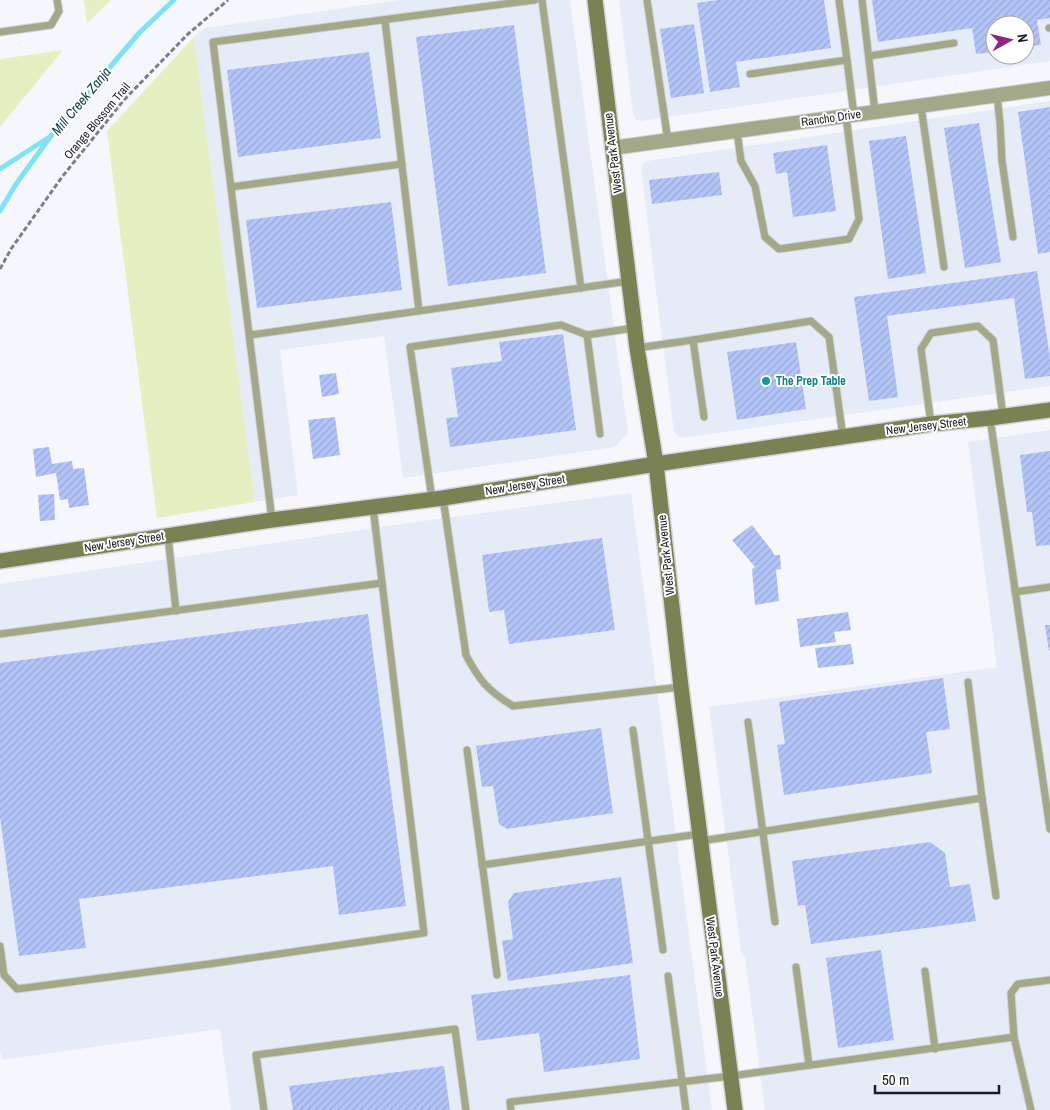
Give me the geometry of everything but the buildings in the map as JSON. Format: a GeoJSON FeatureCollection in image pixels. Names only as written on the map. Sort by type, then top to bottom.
{"type":"FeatureCollection","features":[{"type":"Feature","properties":{"kind":"street","name":"West Park Avenue"},"geometry":{"type":"LineString","coordinates":[[597,0],[612,148],[637,348],[656,464],[681,687],[735,1110]]}},
{"type":"Feature","properties":{"kind":"street","name":"Rancho Drive"},"geometry":{"type":"LineString","coordinates":[[612,148],[1050,88]]}},
{"type":"Feature","properties":{"kind":"street","name":"New Jersey Street"},"geometry":{"type":"LineString","coordinates":[[0,562],[272,520],[438,499],[656,464],[931,424],[1050,410]]}},
{"type":"Feature","properties":{"kind":"lane"},"geometry":{"type":"LineString","coordinates":[[0,32],[51,25],[59,11],[57,0]]}},
{"type":"Feature","properties":{"kind":"lane"},"geometry":{"type":"LineString","coordinates":[[272,520],[213,42],[535,0]]}},
{"type":"Feature","properties":{"kind":"lane"},"geometry":{"type":"LineString","coordinates":[[542,0],[581,288]]}},
{"type":"Feature","properties":{"kind":"lane"},"geometry":{"type":"LineString","coordinates":[[647,0],[668,141]]}},
{"type":"Feature","properties":{"kind":"lane"},"geometry":{"type":"LineString","coordinates":[[737,131],[741,161],[755,186],[765,237],[779,249],[849,239],[859,218],[847,60],[839,0]]}},
{"type":"Feature","properties":{"kind":"lane"},"geometry":{"type":"LineString","coordinates":[[862,0],[875,112]]}},
{"type":"Feature","properties":{"kind":"lane"},"geometry":{"type":"LineString","coordinates":[[385,20],[419,311]]}},
{"type":"Feature","properties":{"kind":"lane"},"geometry":{"type":"LineString","coordinates":[[868,56],[954,43]]}},
{"type":"Feature","properties":{"kind":"lane"},"geometry":{"type":"LineString","coordinates":[[750,74],[847,60]]}},
{"type":"Feature","properties":{"kind":"lane"},"geometry":{"type":"LineString","coordinates":[[996,95],[1002,160],[1013,237]]}},
{"type":"Feature","properties":{"kind":"lane"},"geometry":{"type":"LineString","coordinates":[[921,106],[944,267]]}},
{"type":"Feature","properties":{"kind":"lane"},"geometry":{"type":"LineString","coordinates":[[231,187],[402,164]]}},
{"type":"Feature","properties":{"kind":"lane"},"geometry":{"type":"LineString","coordinates":[[250,335],[629,281]]}},
{"type":"Feature","properties":{"kind":"lane"},"geometry":{"type":"LineString","coordinates":[[637,348],[811,321],[829,337],[843,437]]}},
{"type":"Feature","properties":{"kind":"lane"},"geometry":{"type":"LineString","coordinates":[[635,328],[587,335],[561,325],[410,347],[466,655],[475,673],[493,694],[512,706],[681,687]]}},
{"type":"Feature","properties":{"kind":"lane"},"geometry":{"type":"LineString","coordinates":[[931,424],[921,349],[930,334],[978,326],[993,340],[996,417],[1015,592],[1048,806],[1050,830]]}},
{"type":"Feature","properties":{"kind":"lane"},"geometry":{"type":"LineString","coordinates":[[587,335],[600,434]]}},
{"type":"Feature","properties":{"kind":"lane"},"geometry":{"type":"LineString","coordinates":[[693,340],[704,417]]}},
{"type":"Feature","properties":{"kind":"lane"},"geometry":{"type":"LineString","coordinates":[[0,946],[4,975],[17,989],[424,933],[373,507]]}},
{"type":"Feature","properties":{"kind":"lane"},"geometry":{"type":"LineString","coordinates":[[168,536],[176,610]]}},
{"type":"Feature","properties":{"kind":"lane"},"geometry":{"type":"LineString","coordinates":[[0,634],[382,583]]}},
{"type":"Feature","properties":{"kind":"lane"},"geometry":{"type":"LineString","coordinates":[[1015,592],[1050,587]]}},
{"type":"Feature","properties":{"kind":"lane"},"geometry":{"type":"LineString","coordinates":[[968,682],[996,896]]}},
{"type":"Feature","properties":{"kind":"lane"},"geometry":{"type":"LineString","coordinates":[[748,722],[775,922]]}},
{"type":"Feature","properties":{"kind":"lane"},"geometry":{"type":"LineString","coordinates":[[633,730],[663,950]]}},
{"type":"Feature","properties":{"kind":"lane"},"geometry":{"type":"LineString","coordinates":[[467,750],[497,975]]}},
{"type":"Feature","properties":{"kind":"lane"},"geometry":{"type":"LineString","coordinates":[[482,865],[648,841],[764,832],[982,798]]}},
{"type":"Feature","properties":{"kind":"lane"},"geometry":{"type":"LineString","coordinates":[[796,967],[809,1065]]}},
{"type":"Feature","properties":{"kind":"lane"},"geometry":{"type":"LineString","coordinates":[[924,971],[935,1049]]}},
{"type":"Feature","properties":{"kind":"lane"},"geometry":{"type":"LineString","coordinates":[[668,976],[686,1110]]}},
{"type":"Feature","properties":{"kind":"lane"},"geometry":{"type":"LineString","coordinates":[[1031,1110],[1014,1038],[1011,994],[1018,984],[1050,980]]}},
{"type":"Feature","properties":{"kind":"lane"},"geometry":{"type":"LineString","coordinates":[[264,1110],[256,1055],[455,1028],[466,1110]]}},
{"type":"Feature","properties":{"kind":"lane"},"geometry":{"type":"LineString","coordinates":[[511,1110],[510,1102],[731,1076],[1014,1038]]}},
{"type":"Feature","properties":{"kind":"path","name":"Orange Blossom Trail"},"geometry":{"type":"LineString","coordinates":[[0,269],[11,249],[62,177],[122,101],[188,34],[228,0]]}},
{"type":"Feature","properties":{"kind":"shaded area"},"geometry":{"type":"Polygon","coordinates":[[[400,0],[570,0],[628,433],[615,447],[403,478],[384,336],[280,350],[298,495],[255,502],[194,37],[205,28],[400,0]]]}},
{"type":"Feature","properties":{"kind":"shaded area"},"geometry":{"type":"Polygon","coordinates":[[[619,0],[1050,0],[1050,61],[1035,63],[1035,15],[985,15],[985,65],[1023,65],[641,121],[636,120],[633,114],[619,0]]]}},
{"type":"Feature","properties":{"kind":"shaded area"},"geometry":{"type":"Polygon","coordinates":[[[1050,101],[1050,386],[682,438],[674,432],[641,168],[643,163],[1050,101]]]}},
{"type":"Feature","properties":{"kind":"shaded area"},"geometry":{"type":"Polygon","coordinates":[[[1050,430],[1050,1110],[765,1110],[745,958],[741,952],[709,707],[997,667],[968,442],[1050,430]]]}},
{"type":"Feature","properties":{"kind":"shaded area"},"geometry":{"type":"Polygon","coordinates":[[[631,493],[712,1110],[231,1110],[220,1029],[2,1060],[0,1050],[0,584],[408,523],[631,493]]]}},
{"type":"Feature","properties":{"kind":"green space"},"geometry":{"type":"Polygon","coordinates":[[[84,0],[111,0],[87,23],[84,0]]]}},
{"type":"Feature","properties":{"kind":"green space"},"geometry":{"type":"Polygon","coordinates":[[[194,37],[255,502],[157,518],[107,131],[194,37]]]}},
{"type":"Feature","properties":{"kind":"green space"},"geometry":{"type":"Polygon","coordinates":[[[63,50],[0,127],[0,59],[63,50]]]}},
{"type":"Feature","properties":{"kind":"waterway","name":"Mill Creek Zanja"},"geometry":{"type":"LineString","coordinates":[[0,211],[16,184],[51,136],[140,32],[174,0]]}},
{"type":"Feature","properties":{"kind":"waterway"},"geometry":{"type":"LineString","coordinates":[[0,169],[48,138]]}},
{"type":"Feature","properties":{"kind":"place","name":"The Prep Table"},"geometry":{"type":"Point","coordinates":[766,381]}}]}
